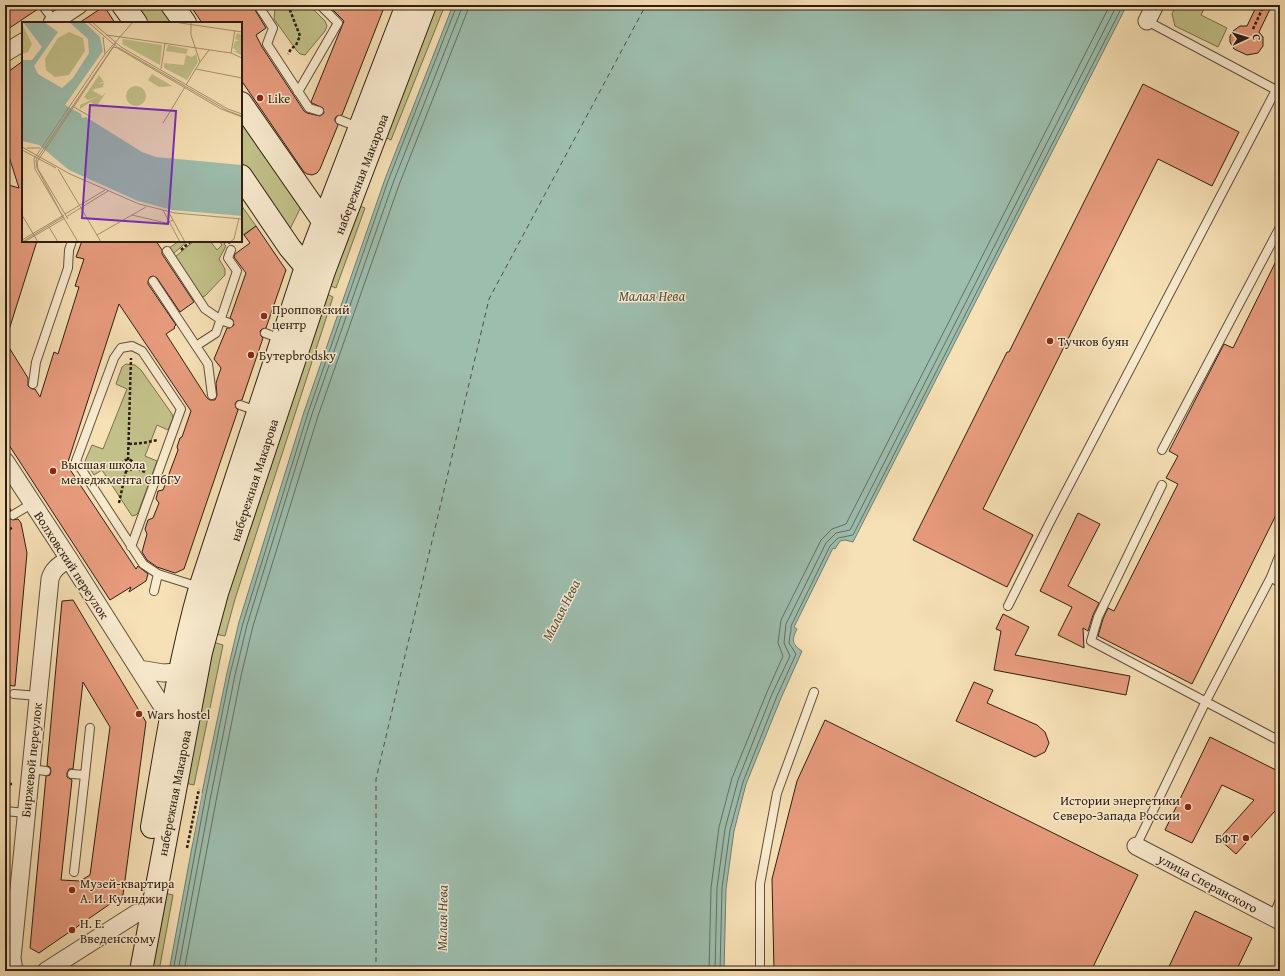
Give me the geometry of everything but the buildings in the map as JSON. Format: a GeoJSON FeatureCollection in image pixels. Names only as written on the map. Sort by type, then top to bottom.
{"type":"FeatureCollection","features":[{"type":"Feature","properties":{"kind":"main road"},"geometry":{"type":"LineString","coordinates":[[123,5],[135,22]]}},
{"type":"Feature","properties":{"kind":"main road"},"geometry":{"type":"LineString","coordinates":[[172,5],[184,22]]}},
{"type":"Feature","properties":{"kind":"main road","name":"набережная Макарова"},"geometry":{"type":"LineString","coordinates":[[137,971],[143,914],[172,715],[217,593],[315,269],[324,220],[349,124],[407,5]]}},
{"type":"Feature","properties":{"kind":"main road","name":"набережная Макарова"},"geometry":{"type":"LineString","coordinates":[[143,914],[189,671],[188,630],[249,408],[273,336],[315,269],[335,241],[425,5]]}},
{"type":"Feature","properties":{"kind":"main road"},"geometry":{"type":"LineString","coordinates":[[242,104],[324,220],[335,241]]}},
{"type":"Feature","properties":{"kind":"main road"},"geometry":{"type":"LineString","coordinates":[[242,177],[290,248],[315,269]]}},
{"type":"Feature","properties":{"kind":"street"},"geometry":{"type":"LineString","coordinates":[[53,22],[79,5]]}},
{"type":"Feature","properties":{"kind":"street"},"geometry":{"type":"LineString","coordinates":[[1147,21],[1155,5]]}},
{"type":"Feature","properties":{"kind":"street"},"geometry":{"type":"LineString","coordinates":[[5,54],[22,43]]}},
{"type":"Feature","properties":{"kind":"street","name":"Волховский переулок"},"geometry":{"type":"LineString","coordinates":[[5,461],[164,709],[172,715]]}},
{"type":"Feature","properties":{"kind":"street","name":"Биржевой переулок"},"geometry":{"type":"LineString","coordinates":[[14,971],[12,958],[26,813],[38,770],[38,696],[50,579],[51,573],[55,567],[69,559]]}},
{"type":"Feature","properties":{"kind":"street"},"geometry":{"type":"LineString","coordinates":[[138,669],[162,673],[189,671]]}},
{"type":"Feature","properties":{"kind":"street","name":"улица Сперанского"},"geometry":{"type":"LineString","coordinates":[[1136,846],[1276,919]]}},
{"type":"Feature","properties":{"kind":"street"},"geometry":{"type":"LineString","coordinates":[[46,971],[143,914]]}},
{"type":"Feature","properties":{"kind":"lane"},"geometry":{"type":"LineString","coordinates":[[258,5],[273,28],[268,44],[309,108],[318,112]]}},
{"type":"Feature","properties":{"kind":"lane"},"geometry":{"type":"LineString","coordinates":[[298,92],[338,22],[320,5]]}},
{"type":"Feature","properties":{"kind":"lane"},"geometry":{"type":"LineString","coordinates":[[43,6],[53,22]]}},
{"type":"Feature","properties":{"kind":"lane"},"geometry":{"type":"LineString","coordinates":[[1008,606],[1050,522],[1278,91],[1147,21]]}},
{"type":"Feature","properties":{"kind":"lane"},"geometry":{"type":"LineString","coordinates":[[1162,450],[1280,227]]}},
{"type":"Feature","properties":{"kind":"lane"},"geometry":{"type":"LineString","coordinates":[[33,384],[36,362],[68,268],[69,250],[72,242]]}},
{"type":"Feature","properties":{"kind":"lane"},"geometry":{"type":"LineString","coordinates":[[196,346],[216,333],[225,321],[237,271],[228,258],[231,250]]}},
{"type":"Feature","properties":{"kind":"lane"},"geometry":{"type":"LineString","coordinates":[[166,251],[205,309],[225,321]]}},
{"type":"Feature","properties":{"kind":"lane"},"geometry":{"type":"LineString","coordinates":[[153,281],[208,364],[212,395]]}},
{"type":"Feature","properties":{"kind":"lane"},"geometry":{"type":"LineString","coordinates":[[131,547],[181,409],[142,351],[132,346],[121,348],[114,358],[76,461],[131,547],[143,564],[158,574],[200,588]]}},
{"type":"Feature","properties":{"kind":"lane"},"geometry":{"type":"LineString","coordinates":[[1162,485],[1098,617],[1091,641],[1280,741]]}},
{"type":"Feature","properties":{"kind":"lane"},"geometry":{"type":"LineString","coordinates":[[13,516],[33,503]]}},
{"type":"Feature","properties":{"kind":"lane"},"geometry":{"type":"LineString","coordinates":[[1136,846],[1205,702],[1272,577],[1280,554]]}},
{"type":"Feature","properties":{"kind":"lane"},"geometry":{"type":"LineString","coordinates":[[154,591],[158,574]]}},
{"type":"Feature","properties":{"kind":"lane"},"geometry":{"type":"LineString","coordinates":[[1272,577],[1280,583]]}},
{"type":"Feature","properties":{"kind":"lane"},"geometry":{"type":"LineString","coordinates":[[760,971],[760,884],[776,793],[814,692]]}},
{"type":"Feature","properties":{"kind":"lane"},"geometry":{"type":"LineString","coordinates":[[14,694],[38,696]]}},
{"type":"Feature","properties":{"kind":"lane"},"geometry":{"type":"LineString","coordinates":[[74,872],[90,728]]}},
{"type":"Feature","properties":{"kind":"lane"},"geometry":{"type":"LineString","coordinates":[[72,774],[85,775]]}},
{"type":"Feature","properties":{"kind":"lane"},"geometry":{"type":"LineString","coordinates":[[5,811],[26,813]]}},
{"type":"Feature","properties":{"kind":"lane"},"geometry":{"type":"LineString","coordinates":[[1276,919],[1280,900]]}},
{"type":"Feature","properties":{"kind":"path"},"geometry":{"type":"LineString","coordinates":[[283,68],[291,49],[296,45],[300,36],[288,5]]}},
{"type":"Feature","properties":{"kind":"path"},"geometry":{"type":"LineString","coordinates":[[1253,29],[1264,5]]}},
{"type":"Feature","properties":{"kind":"path"},"geometry":{"type":"LineString","coordinates":[[128,460],[132,346]]}},
{"type":"Feature","properties":{"kind":"path"},"geometry":{"type":"LineString","coordinates":[[129,444],[158,440],[169,444]]}},
{"type":"Feature","properties":{"kind":"path"},"geometry":{"type":"LineString","coordinates":[[126,471],[131,470],[133,467],[133,464],[128,460]]}},
{"type":"Feature","properties":{"kind":"path"},"geometry":{"type":"LineString","coordinates":[[115,520],[126,471],[122,463],[128,460]]}},
{"type":"Feature","properties":{"kind":"path"},"geometry":{"type":"LineString","coordinates":[[5,784],[15,784]]}},
{"type":"Feature","properties":{"kind":"path"},"geometry":{"type":"LineString","coordinates":[[187,848],[199,789]]}},
{"type":"Feature","properties":{"kind":"shaded area"},"geometry":{"type":"Polygon","coordinates":[[[132,5],[161,5],[172,22],[144,22],[132,5]]]}},
{"type":"Feature","properties":{"kind":"shaded area"},"geometry":{"type":"Polygon","coordinates":[[[277,5],[309,5],[325,21],[327,26],[325,31],[305,55],[300,54],[297,51],[274,19],[275,8],[277,5]]]}},
{"type":"Feature","properties":{"kind":"shaded area"},"geometry":{"type":"Polygon","coordinates":[[[435,5],[445,5],[391,140],[384,137],[435,5]]]}},
{"type":"Feature","properties":{"kind":"shaded area"},"geometry":{"type":"Polygon","coordinates":[[[1176,5],[1206,5],[1201,15],[1227,28],[1218,47],[1175,26],[1172,14],[1176,5]]]}},
{"type":"Feature","properties":{"kind":"shaded area"},"geometry":{"type":"Polygon","coordinates":[[[242,122],[301,207],[289,231],[242,163],[242,122]]]}},
{"type":"Feature","properties":{"kind":"shaded area"},"geometry":{"type":"Polygon","coordinates":[[[357,205],[365,208],[336,288],[328,285],[357,205]]]}},
{"type":"Feature","properties":{"kind":"shaded area"},"geometry":{"type":"Polygon","coordinates":[[[242,206],[256,226],[242,235],[242,206]]]}},
{"type":"Feature","properties":{"kind":"shaded area"},"geometry":{"type":"Polygon","coordinates":[[[178,242],[187,242],[173,254],[169,248],[178,242]]]}},
{"type":"Feature","properties":{"kind":"shaded area"},"geometry":{"type":"Polygon","coordinates":[[[193,242],[211,242],[217,250],[222,245],[220,242],[227,242],[224,244],[226,246],[219,259],[225,269],[225,275],[205,296],[202,297],[175,257],[193,242]]]}},
{"type":"Feature","properties":{"kind":"shaded area"},"geometry":{"type":"Polygon","coordinates":[[[325,293],[333,297],[235,599],[225,636],[215,634],[325,293]]]}},
{"type":"Feature","properties":{"kind":"shaded area"},"geometry":{"type":"Polygon","coordinates":[[[126,364],[135,365],[141,370],[172,414],[173,418],[168,430],[157,425],[145,456],[157,461],[138,513],[132,516],[102,470],[94,475],[85,461],[92,445],[103,449],[127,389],[116,384],[122,367],[126,364]]]}},
{"type":"Feature","properties":{"kind":"shaded area"},"geometry":{"type":"Polygon","coordinates":[[[213,642],[223,645],[194,785],[185,783],[213,642]]]}},
{"type":"Feature","properties":{"kind":"shaded area"},"geometry":{"type":"Polygon","coordinates":[[[163,893],[173,895],[159,971],[150,971],[163,893]]]}},
{"type":"Feature","properties":{"kind":"water","name":"Малая Нева"},"geometry":{"type":"Polygon","coordinates":[[[453,5],[1127,5],[853,542],[845,540],[840,541],[835,549],[833,548],[794,627],[797,629],[793,639],[794,644],[802,651],[746,784],[734,831],[726,889],[724,971],[169,971],[202,793],[239,622],[304,412],[385,179],[453,5]]]}},
{"type":"Feature","properties":{"kind":"pier"},"geometry":{"type":"Polygon","coordinates":[[[200,793],[202,793],[192,844],[190,844],[200,793]]]}},
{"type":"Feature","properties":{"kind":"ferry route"},"geometry":{"type":"LineString","coordinates":[[376,971],[376,779],[489,299],[646,5]]}},
{"type":"Feature","properties":{"kind":"place","name":"Like"},"geometry":{"type":"Point","coordinates":[260,98]}},
{"type":"Feature","properties":{"kind":"place","name":"Пропповский центр"},"geometry":{"type":"Point","coordinates":[264,316]}},
{"type":"Feature","properties":{"kind":"place","name":"Тучков буян"},"geometry":{"type":"Point","coordinates":[1050,341]}},
{"type":"Feature","properties":{"kind":"place","name":"Бутерbrodsky"},"geometry":{"type":"Point","coordinates":[251,355]}},
{"type":"Feature","properties":{"kind":"place","name":"Высшая школа менеджмента СПбГУ"},"geometry":{"type":"Point","coordinates":[53,471]}},
{"type":"Feature","properties":{"kind":"place","name":"Wars hostel"},"geometry":{"type":"Point","coordinates":[139,714]}},
{"type":"Feature","properties":{"kind":"place","name":"Истории энергетики Северо-Запада России"},"geometry":{"type":"Point","coordinates":[1188,807]}},
{"type":"Feature","properties":{"kind":"place","name":"БФТ"},"geometry":{"type":"Point","coordinates":[1246,838]}},
{"type":"Feature","properties":{"kind":"place","name":"Музей-квартира А. И. Куинджи"},"geometry":{"type":"Point","coordinates":[72,890]}},
{"type":"Feature","properties":{"kind":"place","name":"Н. Е. Введенскому"},"geometry":{"type":"Point","coordinates":[72,930]}}]}
